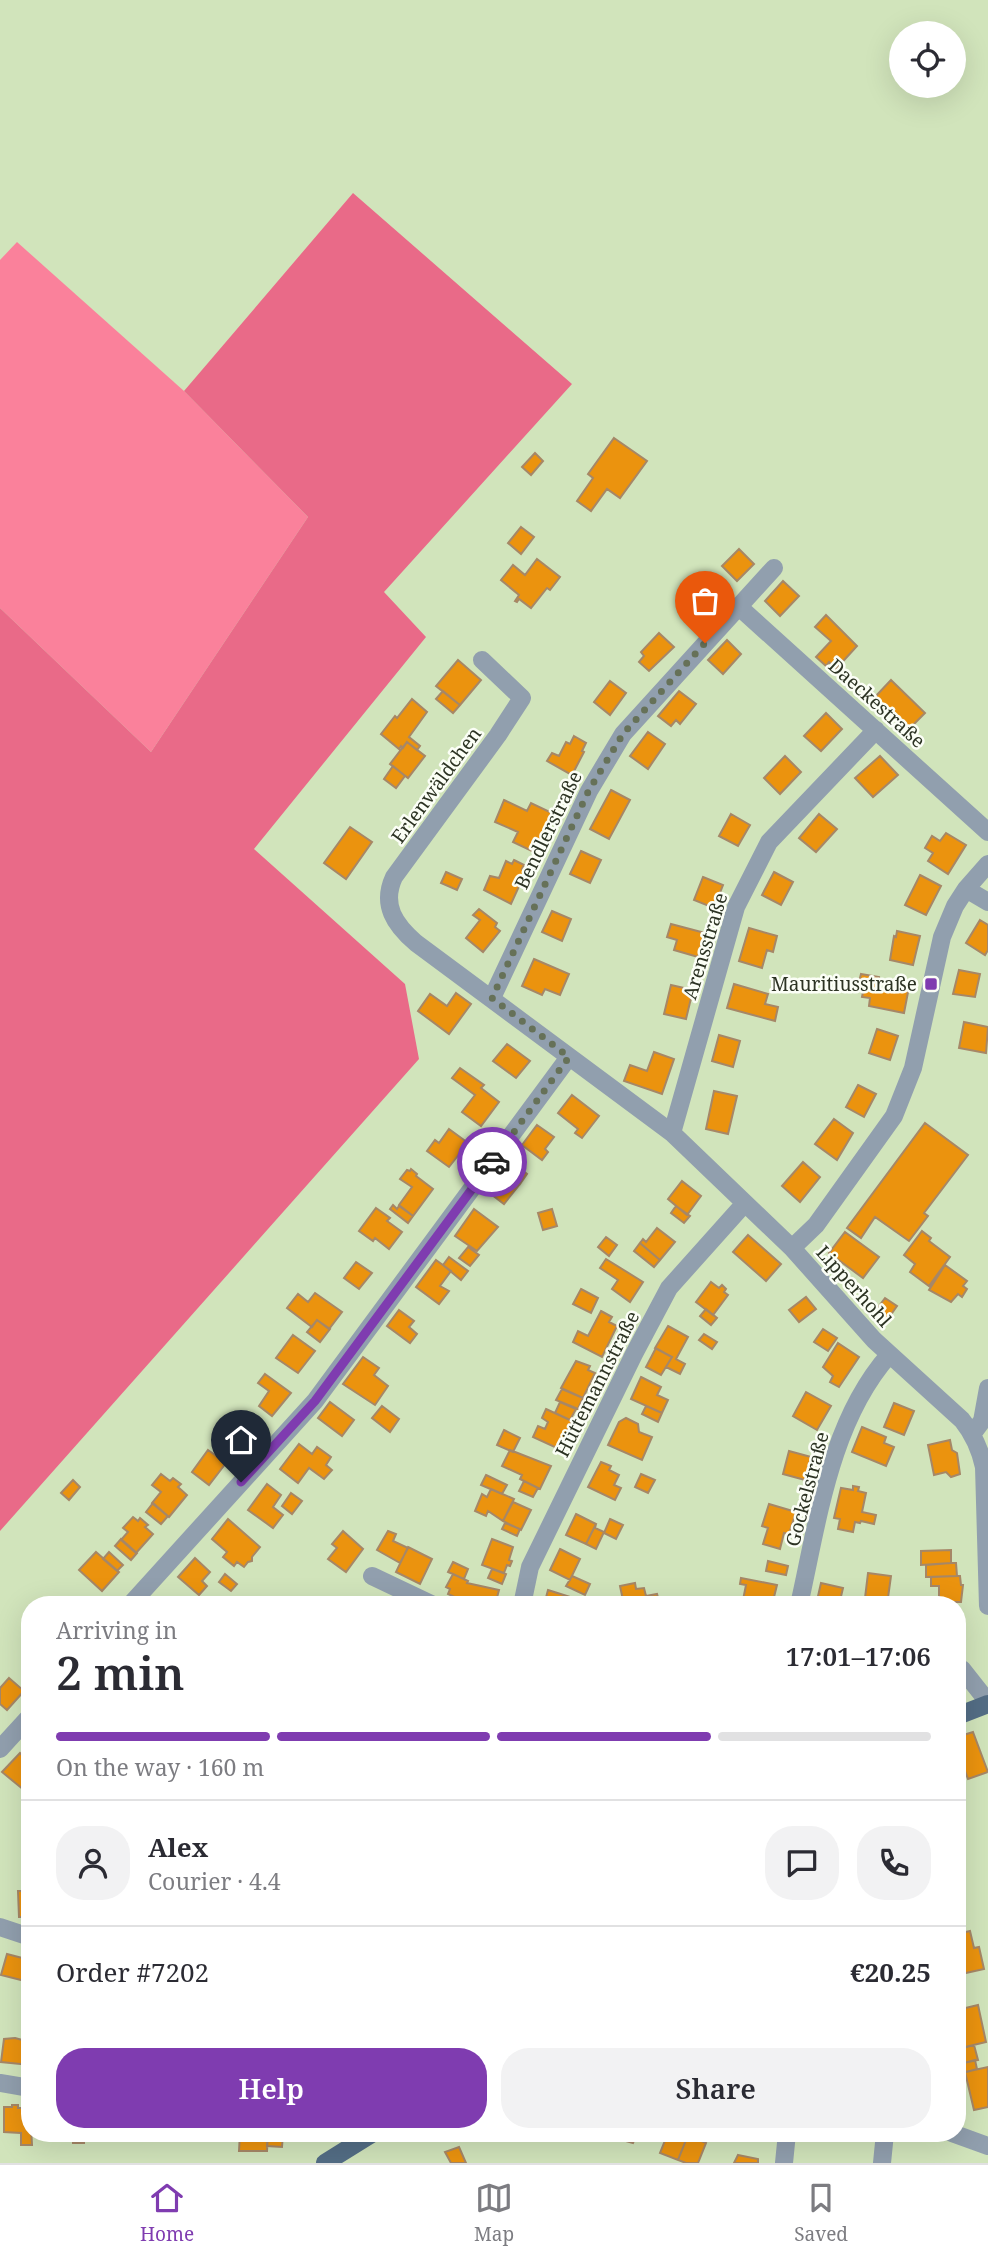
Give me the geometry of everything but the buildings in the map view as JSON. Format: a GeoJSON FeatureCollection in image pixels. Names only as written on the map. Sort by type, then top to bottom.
{"type":"FeatureCollection","features":[{"type":"Feature","properties":{"kind":"main road"},"geometry":{"type":"LineString","coordinates":[[966,1712],[988,1703]]}},
{"type":"Feature","properties":{"kind":"main road"},"geometry":{"type":"LineString","coordinates":[[325,2163],[352,2142]]}},
{"type":"Feature","properties":{"kind":"street","name":"Bendlerstraße"},"geometry":{"type":"LineString","coordinates":[[492,998],[589,790],[623,734],[774,568]]}},
{"type":"Feature","properties":{"kind":"street","name":"Daeckestraße"},"geometry":{"type":"LineString","coordinates":[[738,606],[988,832]]}},
{"type":"Feature","properties":{"kind":"street","name":"Erlenwäldchen"},"geometry":{"type":"LineString","coordinates":[[416,943],[404,933],[391,914],[390,886],[522,698],[482,660]]}},
{"type":"Feature","properties":{"kind":"street","name":"Arensstraße"},"geometry":{"type":"LineString","coordinates":[[671,1133],[736,906],[769,842],[876,730]]}},
{"type":"Feature","properties":{"kind":"street"},"geometry":{"type":"LineString","coordinates":[[792,1248],[816,1225],[894,1116],[913,1069],[942,937],[955,906],[988,864]]}},
{"type":"Feature","properties":{"kind":"street"},"geometry":{"type":"LineString","coordinates":[[966,889],[988,902]]}},
{"type":"Feature","properties":{"kind":"street","name":"Lipperhohl"},"geometry":{"type":"LineString","coordinates":[[416,943],[671,1133],[792,1248],[889,1355],[973,1433],[982,1458],[987,1492],[988,1606]]}},
{"type":"Feature","properties":{"kind":"street"},"geometry":{"type":"LineString","coordinates":[[138,1596],[315,1401],[569,1057]]}},
{"type":"Feature","properties":{"kind":"street","name":"Hüttemannstraße"},"geometry":{"type":"LineString","coordinates":[[524,1596],[530,1567],[669,1288],[745,1203]]}},
{"type":"Feature","properties":{"kind":"street","name":"Gockelstraße"},"geometry":{"type":"LineString","coordinates":[[801,1596],[830,1472],[850,1415],[879,1366],[889,1355]]}},
{"type":"Feature","properties":{"kind":"street"},"geometry":{"type":"LineString","coordinates":[[973,1433],[982,1421],[988,1388]]}},
{"type":"Feature","properties":{"kind":"street"},"geometry":{"type":"LineString","coordinates":[[372,1576],[414,1596]]}},
{"type":"Feature","properties":{"kind":"street"},"geometry":{"type":"LineString","coordinates":[[966,1674],[988,1703]]}},
{"type":"Feature","properties":{"kind":"street"},"geometry":{"type":"LineString","coordinates":[[0,1749],[21,1726]]}},
{"type":"Feature","properties":{"kind":"street"},"geometry":{"type":"LineString","coordinates":[[0,1927],[21,1934]]}},
{"type":"Feature","properties":{"kind":"street"},"geometry":{"type":"LineString","coordinates":[[0,2083],[21,2086]]}},
{"type":"Feature","properties":{"kind":"street"},"geometry":{"type":"LineString","coordinates":[[966,2138],[988,2146]]}},
{"type":"Feature","properties":{"kind":"street"},"geometry":{"type":"LineString","coordinates":[[784,2163],[786,2142]]}},
{"type":"Feature","properties":{"kind":"street"},"geometry":{"type":"LineString","coordinates":[[882,2163],[885,2142]]}},
{"type":"Feature","properties":{"kind":"shaded area"},"geometry":{"type":"Polygon","coordinates":[[[353,193],[572,384],[384,592],[426,637],[254,849],[405,984],[419,1059],[0,1531],[0,608],[151,752],[308,517],[184,391],[353,193]]]}},
{"type":"Feature","properties":{"kind":"shaded area"},"geometry":{"type":"Polygon","coordinates":[[[17,242],[184,391],[308,517],[151,752],[0,608],[0,260],[17,242]]]}},
{"type":"Feature","properties":{"kind":"way so far"},"geometry":{"type":"LineString","coordinates":[[492,1162],[569,1057],[492,998],[589,790],[606,760],[623,734],[705,643]]}},
{"type":"Feature","properties":{"kind":"place","name":"Mauritiusstraße"},"geometry":{"type":"Point","coordinates":[931,984]}},
{"type":"Feature","properties":{"kind":"route"},"geometry":{"type":"LineString","coordinates":[[241,1482],[315,1401],[492,1162]]}}]}
